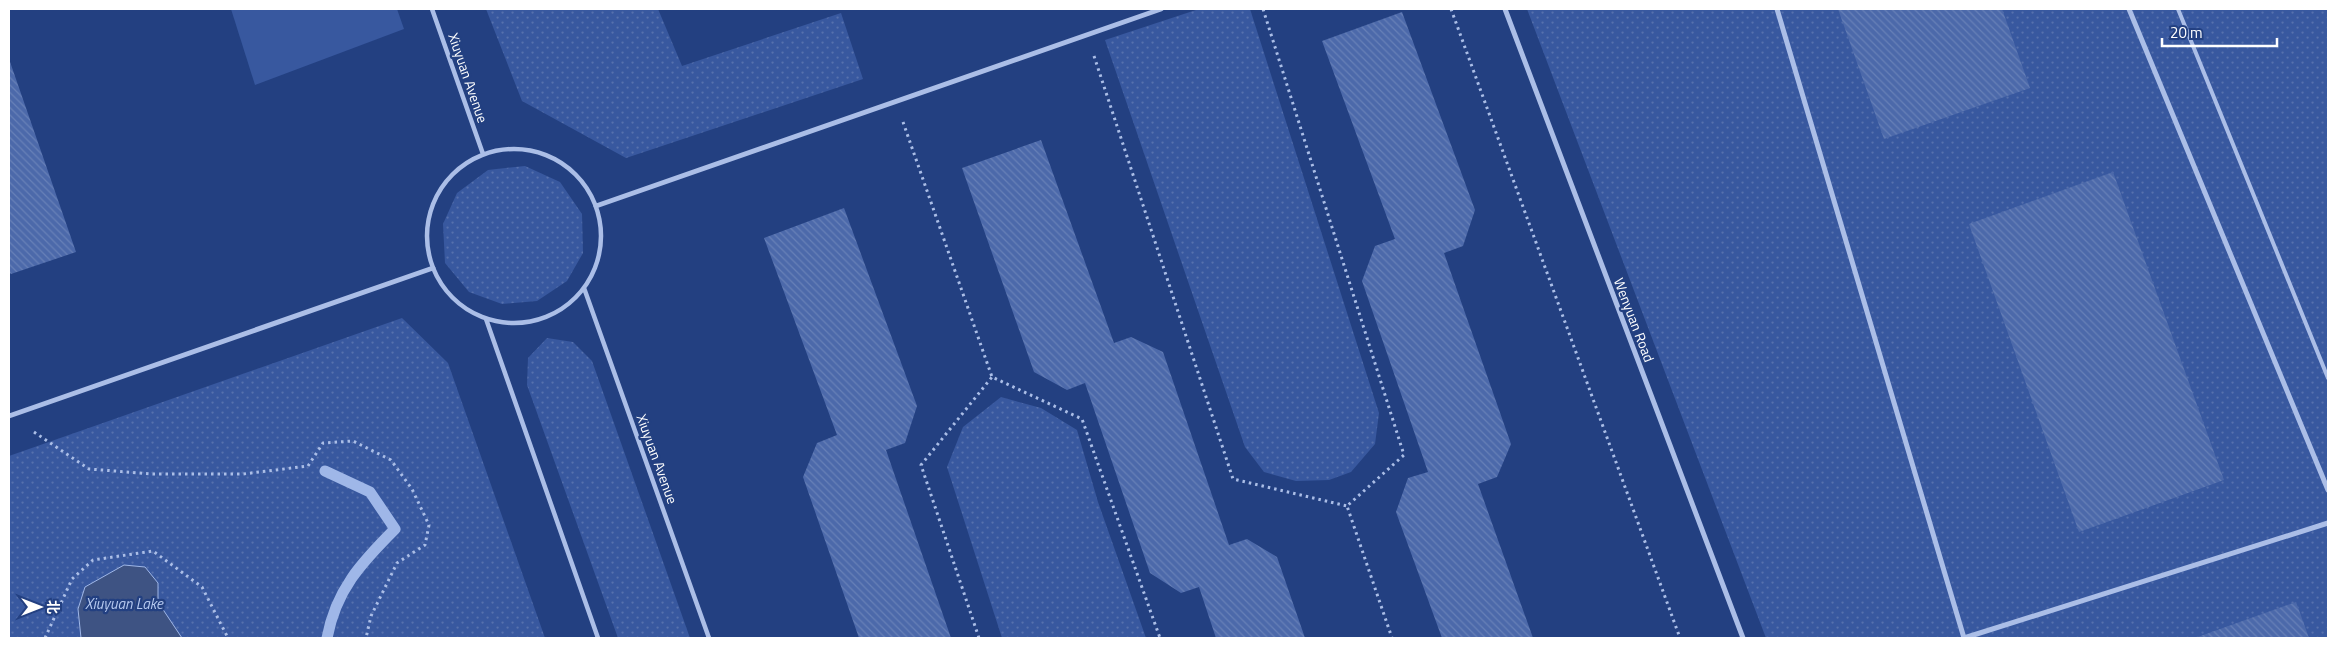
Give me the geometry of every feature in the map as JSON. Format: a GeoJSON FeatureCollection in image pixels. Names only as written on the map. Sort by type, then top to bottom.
{"type":"FeatureCollection","features":[{"type":"Feature","properties":{"kind":"street","name":"Xiuyuan Avenue"},"geometry":{"type":"LineString","coordinates":[[432,9],[483,154]]}},
{"type":"Feature","properties":{"kind":"street"},"geometry":{"type":"LineString","coordinates":[[596,206],[1161,9]]}},
{"type":"Feature","properties":{"kind":"street","name":"Wenyuan Road"},"geometry":{"type":"LineString","coordinates":[[1505,9],[1742,638]]}},
{"type":"Feature","properties":{"kind":"street"},"geometry":{"type":"LineString","coordinates":[[1776,9],[1964,638],[2328,523]]}},
{"type":"Feature","properties":{"kind":"street"},"geometry":{"type":"LineString","coordinates":[[2129,9],[2328,490]]}},
{"type":"Feature","properties":{"kind":"street"},"geometry":{"type":"LineString","coordinates":[[510,148],[537,152],[563,163],[582,182],[596,206],[601,234],[597,263],[584,288],[565,307],[540,320],[513,324],[486,319],[464,307],[451,296],[445,290],[432,268],[427,241],[429,214],[441,188],[459,168],[483,154],[510,148]]}},
{"type":"Feature","properties":{"kind":"street"},"geometry":{"type":"LineString","coordinates":[[10,416],[432,268]]}},
{"type":"Feature","properties":{"kind":"street","name":"Xiuyuan Avenue"},"geometry":{"type":"LineString","coordinates":[[584,288],[709,638]]}},
{"type":"Feature","properties":{"kind":"street"},"geometry":{"type":"LineString","coordinates":[[486,319],[598,638]]}},
{"type":"Feature","properties":{"kind":"lane"},"geometry":{"type":"LineString","coordinates":[[2178,9],[2328,378]]}},
{"type":"Feature","properties":{"kind":"path"},"geometry":{"type":"LineString","coordinates":[[1263,9],[1404,455],[1347,506]]}},
{"type":"Feature","properties":{"kind":"path"},"geometry":{"type":"LineString","coordinates":[[1452,9],[1680,638]]}},
{"type":"Feature","properties":{"kind":"path"},"geometry":{"type":"LineString","coordinates":[[1087,35],[1234,479],[1347,506]]}},
{"type":"Feature","properties":{"kind":"path"},"geometry":{"type":"LineString","coordinates":[[896,102],[992,377],[1082,419],[1160,638]]}},
{"type":"Feature","properties":{"kind":"path"},"geometry":{"type":"LineString","coordinates":[[979,638],[921,465],[992,377]]}},
{"type":"Feature","properties":{"kind":"path"},"geometry":{"type":"LineString","coordinates":[[10,416],[89,469],[153,474],[243,474],[308,466],[323,443],[353,441],[391,460],[412,489],[429,525],[425,545],[397,563],[371,616],[366,638]]}},
{"type":"Feature","properties":{"kind":"path"},"geometry":{"type":"LineString","coordinates":[[1347,506],[1392,638]]}},
{"type":"Feature","properties":{"kind":"path"},"geometry":{"type":"LineString","coordinates":[[45,638],[72,579],[93,560],[153,551],[202,587],[228,638]]}},
{"type":"Feature","properties":{"kind":"shaded area"},"geometry":{"type":"Polygon","coordinates":[[[231,9],[397,9],[404,29],[255,85],[231,9]]]}},
{"type":"Feature","properties":{"kind":"shaded area"},"geometry":{"type":"Polygon","coordinates":[[[486,9],[658,9],[682,66],[841,13],[863,79],[626,158],[522,101],[486,9]]]}},
{"type":"Feature","properties":{"kind":"shaded area"},"geometry":{"type":"Polygon","coordinates":[[[1199,9],[1250,9],[1379,413],[1375,444],[1351,472],[1329,480],[1296,481],[1264,472],[1245,447],[1105,40],[1199,9]]]}},
{"type":"Feature","properties":{"kind":"shaded area"},"geometry":{"type":"Polygon","coordinates":[[[1527,9],[2328,9],[2328,638],[1766,638],[1527,9]]]}},
{"type":"Feature","properties":{"kind":"shaded area"},"geometry":{"type":"Polygon","coordinates":[[[525,166],[560,182],[582,214],[583,253],[567,281],[537,301],[502,304],[469,292],[445,263],[443,224],[457,193],[488,170],[525,166]]]}},
{"type":"Feature","properties":{"kind":"shaded area"},"geometry":{"type":"Polygon","coordinates":[[[402,318],[448,363],[545,638],[9,638],[9,456],[402,318]]]}},
{"type":"Feature","properties":{"kind":"shaded area"},"geometry":{"type":"Polygon","coordinates":[[[547,338],[573,342],[592,361],[690,638],[618,638],[527,385],[528,358],[547,338]]]}},
{"type":"Feature","properties":{"kind":"shaded area"},"geometry":{"type":"Polygon","coordinates":[[[1001,397],[1041,408],[1077,430],[1098,502],[1146,638],[1002,638],[947,467],[963,427],[1001,397]]]}},
{"type":"Feature","properties":{"kind":"water","name":"Xiuyuan Lake"},"geometry":{"type":"Polygon","coordinates":[[[124,565],[145,567],[158,583],[158,602],[182,638],[81,638],[78,609],[85,587],[124,565]]]}},
{"type":"Feature","properties":{"kind":"building"},"geometry":{"type":"Polygon","coordinates":[[[1838,9],[2002,9],[2030,88],[1884,139],[1838,9]]]}},
{"type":"Feature","properties":{"kind":"building"},"geometry":{"type":"Polygon","coordinates":[[[1402,12],[1475,210],[1463,246],[1444,253],[1511,444],[1497,477],[1478,484],[1533,638],[1442,638],[1396,512],[1408,478],[1428,472],[1362,281],[1375,246],[1395,239],[1322,41],[1402,12]]]}},
{"type":"Feature","properties":{"kind":"building"},"geometry":{"type":"Polygon","coordinates":[[[9,59],[76,252],[11,274],[9,272],[9,59]]]}},
{"type":"Feature","properties":{"kind":"building"},"geometry":{"type":"Polygon","coordinates":[[[1041,140],[1114,343],[1131,337],[1163,352],[1229,545],[1247,539],[1277,557],[1305,638],[1216,638],[1199,587],[1181,593],[1150,573],[1085,383],[1067,390],[1034,372],[962,168],[1041,140]]]}},
{"type":"Feature","properties":{"kind":"building"},"geometry":{"type":"Polygon","coordinates":[[[2113,172],[2224,480],[2079,532],[1969,224],[2113,172]]]}},
{"type":"Feature","properties":{"kind":"building"},"geometry":{"type":"Polygon","coordinates":[[[844,208],[917,406],[905,443],[886,450],[951,638],[859,638],[803,477],[817,443],[837,435],[764,238],[844,208]]]}},
{"type":"Feature","properties":{"kind":"building"},"geometry":{"type":"Polygon","coordinates":[[[2296,602],[2309,638],[2195,638],[2296,602]]]}},
{"type":"Feature","properties":{"kind":"waterway"},"geometry":{"type":"LineString","coordinates":[[325,471],[370,492],[395,529],[371,554],[352,578],[337,606],[327,638]]}}]}
